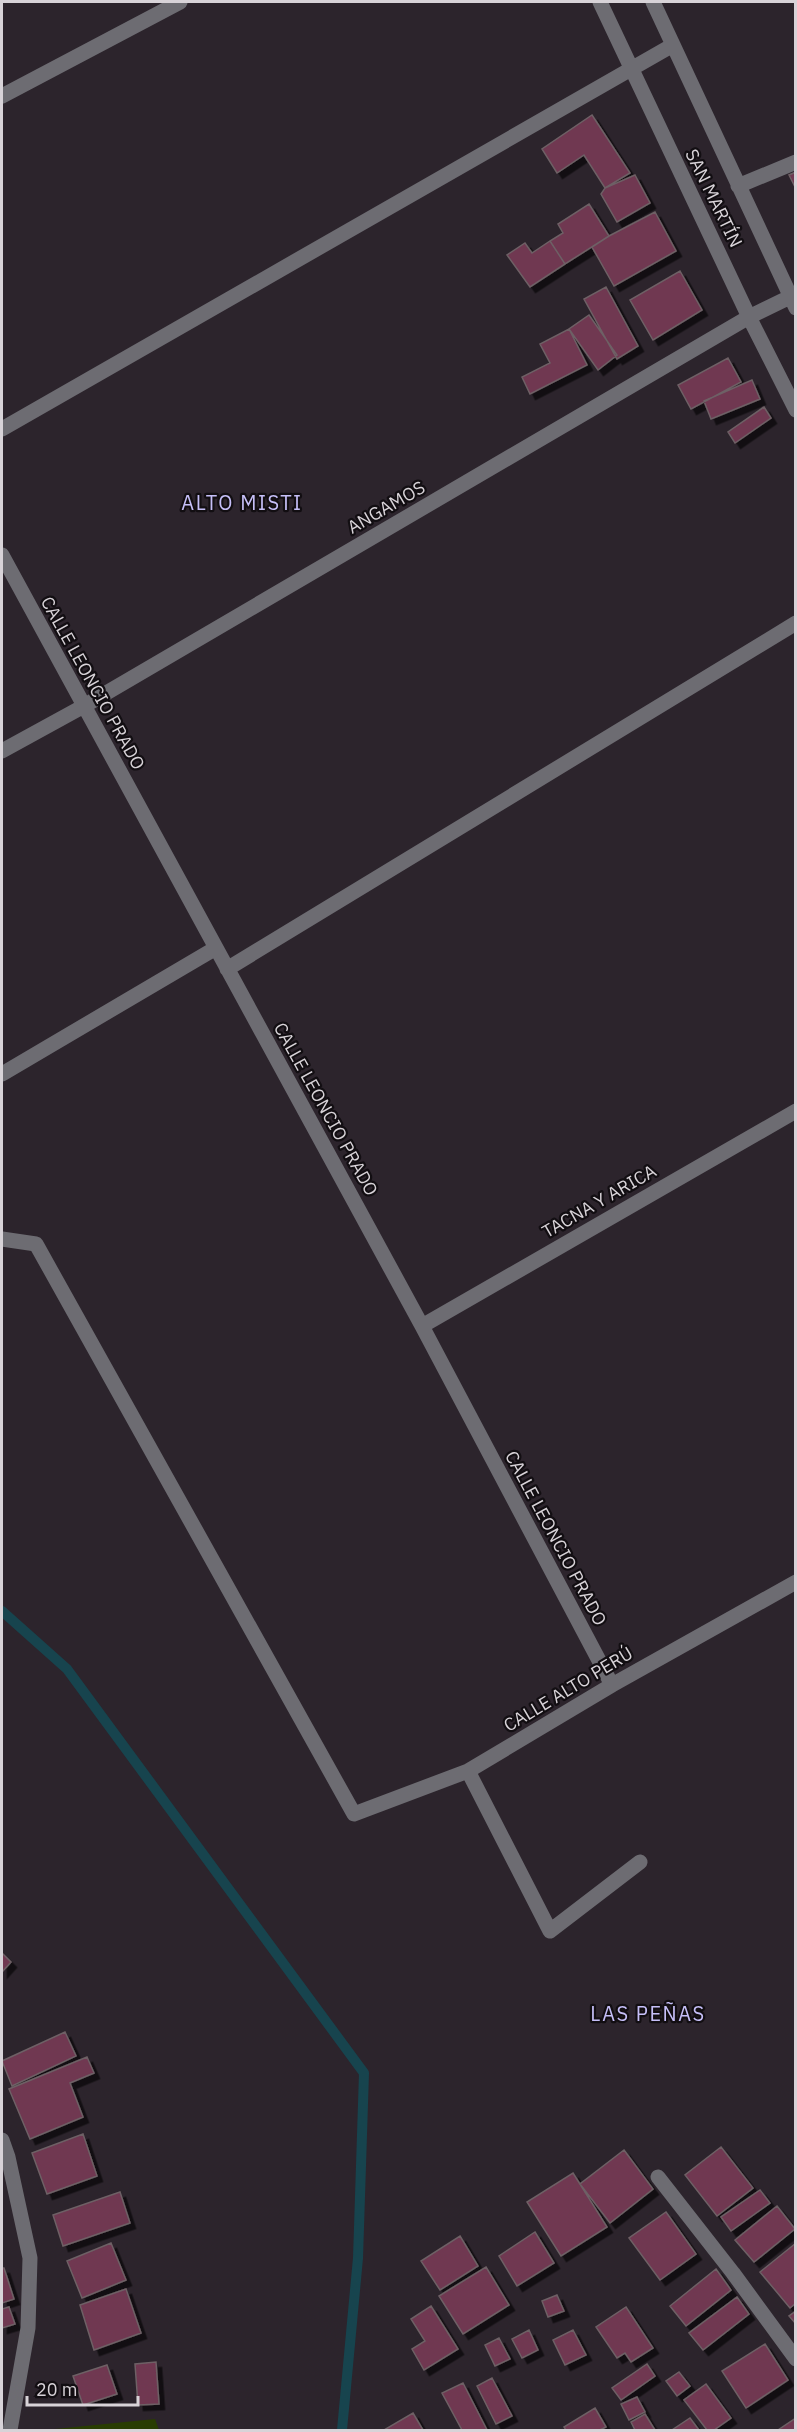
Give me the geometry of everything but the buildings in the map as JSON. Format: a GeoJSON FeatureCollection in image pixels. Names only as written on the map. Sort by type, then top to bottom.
{"type":"FeatureCollection","features":[{"type":"Feature","properties":{"kind":"street","name":"SAN MARTÍN"},"geometry":{"type":"LineString","coordinates":[[600,2],[795,410]]}},
{"type":"Feature","properties":{"kind":"street","name":"SAN MARTÍN"},"geometry":{"type":"LineString","coordinates":[[653,2],[793,302]]}},
{"type":"Feature","properties":{"kind":"street"},"geometry":{"type":"LineString","coordinates":[[2,96],[172,3]]}},
{"type":"Feature","properties":{"kind":"street"},"geometry":{"type":"LineString","coordinates":[[2,429],[674,45]]}},
{"type":"Feature","properties":{"kind":"street"},"geometry":{"type":"LineString","coordinates":[[738,186],[795,162]]}},
{"type":"Feature","properties":{"kind":"street","name":"ANGAMOS"},"geometry":{"type":"LineString","coordinates":[[2,751],[84,706],[749,317],[793,302]]}},
{"type":"Feature","properties":{"kind":"street","name":"CALLE LEONCIO PRADO"},"geometry":{"type":"LineString","coordinates":[[2,555],[422,1326],[612,1685]]}},
{"type":"Feature","properties":{"kind":"street"},"geometry":{"type":"LineString","coordinates":[[227,969],[795,623]]}},
{"type":"Feature","properties":{"kind":"street"},"geometry":{"type":"LineString","coordinates":[[2,1074],[216,948]]}},
{"type":"Feature","properties":{"kind":"street","name":"TACNA Y ARICA"},"geometry":{"type":"LineString","coordinates":[[422,1326],[795,1111]]}},
{"type":"Feature","properties":{"kind":"street","name":"CALLE ALTO PERÚ"},"geometry":{"type":"LineString","coordinates":[[2,1239],[36,1244],[354,1814],[468,1771],[612,1685],[795,1582]]}},
{"type":"Feature","properties":{"kind":"street"},"geometry":{"type":"LineString","coordinates":[[468,1771],[550,1931],[640,1862]]}},
{"type":"Feature","properties":{"kind":"street"},"geometry":{"type":"LineString","coordinates":[[2,2140],[8,2157],[30,2258],[28,2328],[10,2430]]}},
{"type":"Feature","properties":{"kind":"street"},"geometry":{"type":"LineString","coordinates":[[658,2177],[733,2273],[795,2359]]}},
{"type":"Feature","properties":{"kind":"green space"},"geometry":{"type":"Polygon","coordinates":[[[155,2419],[159,2430],[45,2430],[155,2419]]]}},
{"type":"Feature","properties":{"kind":"waterway"},"geometry":{"type":"LineString","coordinates":[[2,1611],[67,1669],[364,2073],[358,2258],[342,2430]]}},
{"type":"Feature","properties":{"kind":"district","name":"ALTO MISTI"},"geometry":{"type":"Point","coordinates":[242,502]}},
{"type":"Feature","properties":{"kind":"district","name":"LAS PEÑAS"},"geometry":{"type":"Point","coordinates":[648,2013]}}]}
